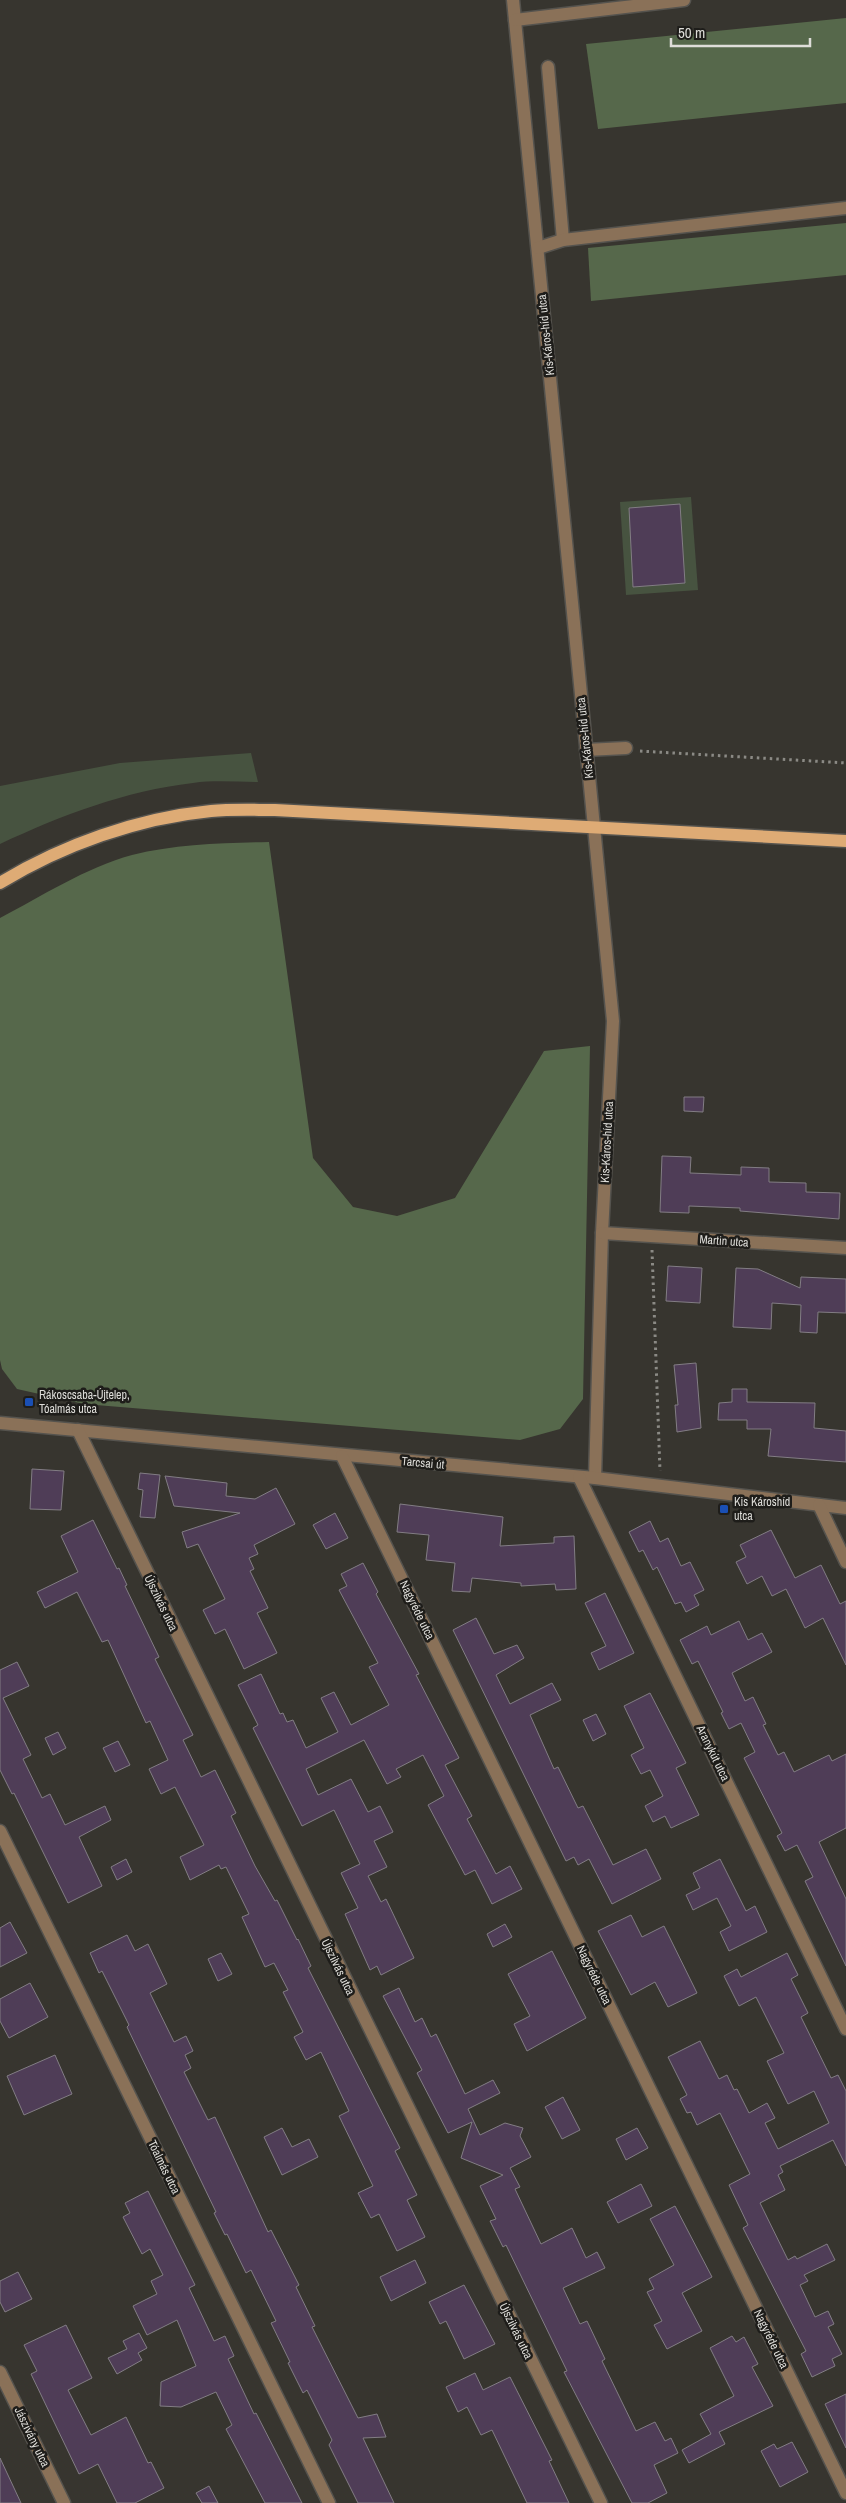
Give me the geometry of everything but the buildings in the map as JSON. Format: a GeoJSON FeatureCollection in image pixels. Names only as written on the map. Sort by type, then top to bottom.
{"type":"FeatureCollection","features":[{"type":"Feature","properties":{"kind":"main road"},"geometry":{"type":"LineString","coordinates":[[0,883],[71,847],[106,835],[142,823],[211,811],[275,810],[846,840]]}},
{"type":"Feature","properties":{"kind":"street","name":"Kis-Káros-híd utca"},"geometry":{"type":"LineString","coordinates":[[513,0],[613,1022],[602,1233],[595,1478]]}},
{"type":"Feature","properties":{"kind":"street"},"geometry":{"type":"LineString","coordinates":[[515,20],[684,0]]}},
{"type":"Feature","properties":{"kind":"street"},"geometry":{"type":"LineString","coordinates":[[548,67],[563,240]]}},
{"type":"Feature","properties":{"kind":"street"},"geometry":{"type":"LineString","coordinates":[[538,248],[563,240],[846,208]]}},
{"type":"Feature","properties":{"kind":"street"},"geometry":{"type":"LineString","coordinates":[[586,750],[626,748]]}},
{"type":"Feature","properties":{"kind":"street","name":"Martin utca"},"geometry":{"type":"LineString","coordinates":[[602,1233],[846,1248]]}},
{"type":"Feature","properties":{"kind":"street","name":"Tarcsai út"},"geometry":{"type":"LineString","coordinates":[[1,1421],[342,1456],[595,1478],[846,1508]]}},
{"type":"Feature","properties":{"kind":"street","name":"Újszilvás utca"},"geometry":{"type":"LineString","coordinates":[[78,1430],[601,2503]]}},
{"type":"Feature","properties":{"kind":"street","name":"Nagyréde utca"},"geometry":{"type":"LineString","coordinates":[[342,1456],[846,2493]]}},
{"type":"Feature","properties":{"kind":"street","name":"Aranykút utca"},"geometry":{"type":"LineString","coordinates":[[579,1477],[846,2029]]}},
{"type":"Feature","properties":{"kind":"street"},"geometry":{"type":"LineString","coordinates":[[819,1506],[846,1562]]}},
{"type":"Feature","properties":{"kind":"street","name":"Tóalmás utca"},"geometry":{"type":"LineString","coordinates":[[0,1830],[329,2503]]}},
{"type":"Feature","properties":{"kind":"street","name":"Jászivány utca"},"geometry":{"type":"LineString","coordinates":[[0,2372],[64,2503]]}},
{"type":"Feature","properties":{"kind":"path"},"geometry":{"type":"LineString","coordinates":[[626,748],[645,752],[846,763]]}},
{"type":"Feature","properties":{"kind":"path"},"geometry":{"type":"LineString","coordinates":[[651,1236],[661,1486]]}},
{"type":"Feature","properties":{"kind":"green space"},"geometry":{"type":"Polygon","coordinates":[[[846,18],[846,103],[598,129],[586,44],[846,18]]]}},
{"type":"Feature","properties":{"kind":"green space"},"geometry":{"type":"Polygon","coordinates":[[[846,223],[846,275],[591,301],[588,248],[846,223]]]}},
{"type":"Feature","properties":{"kind":"green space"},"geometry":{"type":"Polygon","coordinates":[[[691,497],[698,590],[626,595],[620,502],[691,497]]]}},
{"type":"Feature","properties":{"kind":"green space"},"geometry":{"type":"Polygon","coordinates":[[[251,753],[258,782],[201,782],[118,798],[70,814],[0,844],[0,786],[120,763],[251,753]]]}},
{"type":"Feature","properties":{"kind":"green space"},"geometry":{"type":"Polygon","coordinates":[[[269,842],[313,1158],[353,1207],[397,1216],[455,1198],[544,1051],[590,1046],[583,1399],[560,1429],[520,1440],[84,1404],[17,1389],[2,1369],[0,1360],[0,918],[97,867],[132,855],[183,846],[269,842]]]}},
{"type":"Feature","properties":{"kind":"place","name":"Rákoscsaba-Újtelep, Tóalmás utca"},"geometry":{"type":"Point","coordinates":[29,1402]}},
{"type":"Feature","properties":{"kind":"place","name":"Kis Károshíd utca"},"geometry":{"type":"Point","coordinates":[724,1509]}}]}
